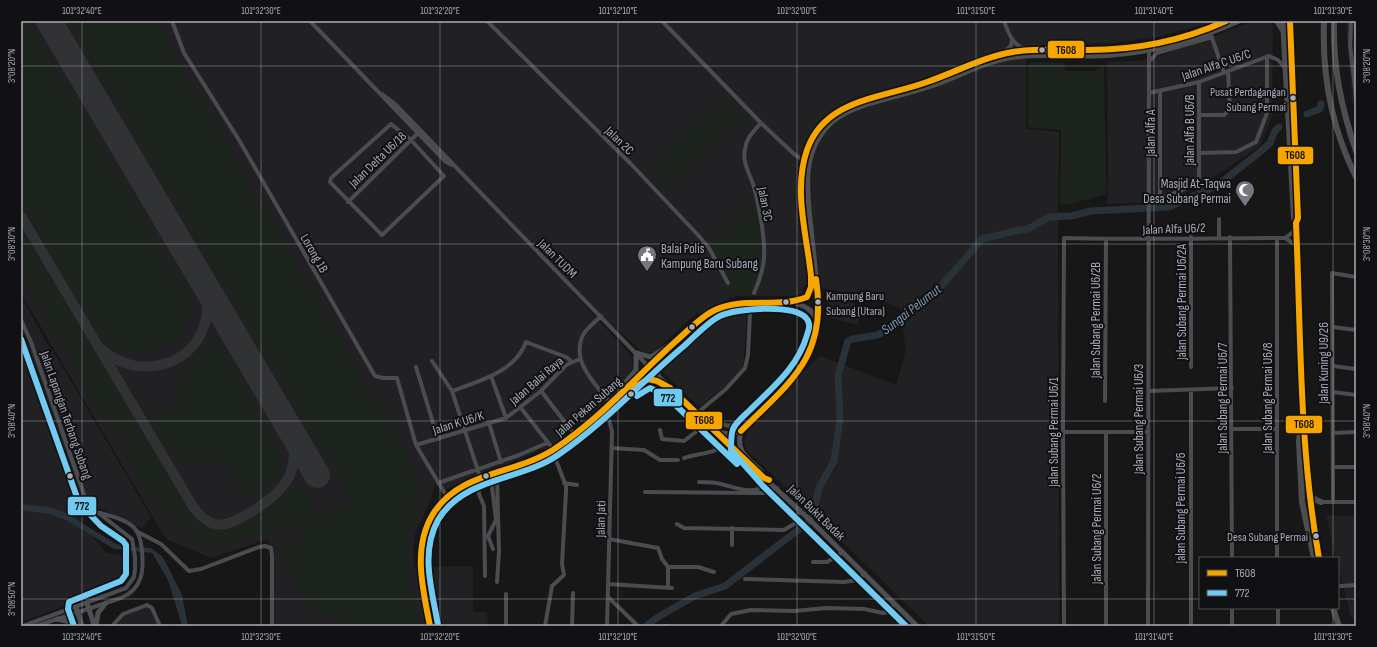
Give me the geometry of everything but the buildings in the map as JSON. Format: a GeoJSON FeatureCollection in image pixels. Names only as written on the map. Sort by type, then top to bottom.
{"type":"FeatureCollection","features":[{"type":"Feature","properties":{"kind":"highway"},"geometry":{"type":"LineString","coordinates":[[1277,21],[1283,30]]}},
{"type":"Feature","properties":{"kind":"highway"},"geometry":{"type":"LineString","coordinates":[[1283,21],[1294,218],[1296,225],[1297,246],[1301,429],[1306,486],[1305,502],[1311,518],[1319,557]]}},
{"type":"Feature","properties":{"kind":"highway"},"geometry":{"type":"LineString","coordinates":[[1290,21],[1298,218],[1296,225]]}},
{"type":"Feature","properties":{"kind":"highway"},"geometry":{"type":"LineString","coordinates":[[1324,21],[1323,52],[1329,92],[1338,130],[1356,177]]}},
{"type":"Feature","properties":{"kind":"highway"},"geometry":{"type":"LineString","coordinates":[[1334,21],[1333,53],[1338,86],[1346,122],[1356,151]]}},
{"type":"Feature","properties":{"kind":"highway"},"geometry":{"type":"LineString","coordinates":[[1301,429],[1299,441],[1305,502],[1314,557]]}},
{"type":"Feature","properties":{"kind":"highway"},"geometry":{"type":"LineString","coordinates":[[1306,486],[1312,498],[1321,502]]}},
{"type":"Feature","properties":{"kind":"highway"},"geometry":{"type":"LineString","coordinates":[[1311,518],[1314,507],[1321,502]]}},
{"type":"Feature","properties":{"kind":"highway"},"geometry":{"type":"LineString","coordinates":[[1333,609],[1338,624]]}},
{"type":"Feature","properties":{"kind":"main road","name":"Jalan Pekan Subang"},"geometry":{"type":"LineString","coordinates":[[430,626],[420,567],[420,551],[424,532],[432,515],[447,497],[461,485],[538,457],[553,449],[574,434],[619,395],[658,357],[715,310],[735,303],[792,302],[807,297],[811,287],[803,201],[804,161],[811,141],[816,132],[825,122],[845,107],[925,83],[1000,54],[1031,51],[1110,50],[1148,45],[1210,29],[1226,21]]}},
{"type":"Feature","properties":{"kind":"main road"},"geometry":{"type":"LineString","coordinates":[[709,427],[727,435],[740,431],[803,366],[814,342],[820,309],[808,191],[808,166],[814,147],[820,137],[833,122],[841,116],[865,105],[929,87],[1002,59],[1030,56],[1110,55],[1149,51],[1212,35],[1239,21]]}},
{"type":"Feature","properties":{"kind":"main road","name":"Jalan Pekan Subang"},"geometry":{"type":"LineString","coordinates":[[792,302],[808,308],[816,316],[818,324]]}},
{"type":"Feature","properties":{"kind":"main road"},"geometry":{"type":"LineString","coordinates":[[619,395],[625,383],[636,370],[636,353],[651,357],[667,345],[674,343]]}},
{"type":"Feature","properties":{"kind":"main road"},"geometry":{"type":"LineString","coordinates":[[658,357],[658,376]]}},
{"type":"Feature","properties":{"kind":"main road","name":"Jalan Bukit Badak"},"geometry":{"type":"LineString","coordinates":[[648,366],[727,444],[764,478],[770,481],[865,573],[917,626]]}},
{"type":"Feature","properties":{"kind":"main road","name":"Jalan Pekan Subang"},"geometry":{"type":"LineString","coordinates":[[435,626],[425,568],[425,553],[428,534],[436,518],[447,504],[465,489],[540,462],[554,455],[600,419],[639,384],[648,379],[658,380],[670,388]]}},
{"type":"Feature","properties":{"kind":"main road"},"geometry":{"type":"LineString","coordinates":[[740,431],[738,442],[740,450],[770,481]]}},
{"type":"Feature","properties":{"kind":"main road"},"geometry":{"type":"LineString","coordinates":[[95,625],[98,613],[106,603]]}},
{"type":"Feature","properties":{"kind":"main road"},"geometry":{"type":"LineString","coordinates":[[88,606],[95,625]]}},
{"type":"Feature","properties":{"kind":"main road"},"geometry":{"type":"LineString","coordinates":[[77,609],[83,626]]}},
{"type":"Feature","properties":{"kind":"main road"},"geometry":{"type":"LineString","coordinates":[[57,619],[71,622],[78,626]]}},
{"type":"Feature","properties":{"kind":"main road"},"geometry":{"type":"LineString","coordinates":[[83,626],[87,620],[95,625]]}},
{"type":"Feature","properties":{"kind":"street","name":"Lorong 1B"},"geometry":{"type":"LineString","coordinates":[[172,21],[184,53],[239,140],[375,376],[383,378],[397,378],[416,445],[447,497]]}},
{"type":"Feature","properties":{"kind":"street","name":"Jalan TUDM"},"geometry":{"type":"LineString","coordinates":[[310,21],[382,94],[395,104],[420,132],[601,316],[648,366]]}},
{"type":"Feature","properties":{"kind":"street","name":"Jalan 2C"},"geometry":{"type":"LineString","coordinates":[[487,21],[631,164],[698,235],[709,248],[728,283]]}},
{"type":"Feature","properties":{"kind":"street"},"geometry":{"type":"LineString","coordinates":[[662,21],[761,123],[794,154],[804,161]]}},
{"type":"Feature","properties":{"kind":"street"},"geometry":{"type":"LineString","coordinates":[[1004,21],[1012,40],[1017,46],[1031,51]]}},
{"type":"Feature","properties":{"kind":"street"},"geometry":{"type":"LineString","coordinates":[[1351,21],[1350,45],[1356,97]]}},
{"type":"Feature","properties":{"kind":"street"},"geometry":{"type":"LineString","coordinates":[[1149,63],[1158,52],[1212,35],[1226,72],[1230,109],[1224,114],[1199,115]]}},
{"type":"Feature","properties":{"kind":"street"},"geometry":{"type":"LineString","coordinates":[[1000,54],[1008,50],[1012,40]]}},
{"type":"Feature","properties":{"kind":"street"},"geometry":{"type":"LineString","coordinates":[[1149,51],[1149,202],[1160,198]]}},
{"type":"Feature","properties":{"kind":"street"},"geometry":{"type":"LineString","coordinates":[[1199,153],[1236,152],[1256,142],[1267,113],[1267,56]]}},
{"type":"Feature","properties":{"kind":"street","name":"Jalan Alfa C U6/C"},"geometry":{"type":"LineString","coordinates":[[1149,93],[1160,92],[1199,82],[1267,56],[1273,57],[1285,68]]}},
{"type":"Feature","properties":{"kind":"street","name":"Jalan Alfa B U6/B"},"geometry":{"type":"LineString","coordinates":[[1160,198],[1195,183],[1199,177],[1199,82]]}},
{"type":"Feature","properties":{"kind":"street","name":"Jalan Alfa A"},"geometry":{"type":"LineString","coordinates":[[1160,92],[1160,198]]}},
{"type":"Feature","properties":{"kind":"street","name":"Jalan 3C"},"geometry":{"type":"LineString","coordinates":[[754,293],[762,271],[764,256],[758,202],[754,186],[745,165],[744,154],[747,141],[761,123]]}},
{"type":"Feature","properties":{"kind":"street"},"geometry":{"type":"LineString","coordinates":[[391,124],[410,140],[444,174],[442,178],[384,234],[380,234],[331,185],[331,178],[391,124]]}},
{"type":"Feature","properties":{"kind":"street","name":"Jalan Delta U6/18"},"geometry":{"type":"LineString","coordinates":[[348,202],[410,140],[420,132]]}},
{"type":"Feature","properties":{"kind":"street","name":"Jalan Subang Permai U6/3"},"geometry":{"type":"LineString","coordinates":[[1148,626],[1149,202]]}},
{"type":"Feature","properties":{"kind":"street"},"geometry":{"type":"LineString","coordinates":[[1219,219],[1219,237]]}},
{"type":"Feature","properties":{"kind":"street"},"geometry":{"type":"LineString","coordinates":[[1296,225],[1292,233],[1285,238],[1297,246]]}},
{"type":"Feature","properties":{"kind":"street","name":"Jalan Alfa U6/2"},"geometry":{"type":"LineString","coordinates":[[1064,238],[1149,240],[1191,237],[1285,238]]}},
{"type":"Feature","properties":{"kind":"street","name":"Jalan Subang Permai U6/2A"},"geometry":{"type":"LineString","coordinates":[[1191,237],[1191,367]]}},
{"type":"Feature","properties":{"kind":"street","name":"Jalan Subang Permai U6/7"},"geometry":{"type":"LineString","coordinates":[[1230,237],[1232,557]]}},
{"type":"Feature","properties":{"kind":"street","name":"Jalan Subang Permai U6/1"},"geometry":{"type":"LineString","coordinates":[[1064,238],[1064,626]]}},
{"type":"Feature","properties":{"kind":"street","name":"Jalan Subang Permai U6/8"},"geometry":{"type":"LineString","coordinates":[[1277,238],[1278,557]]}},
{"type":"Feature","properties":{"kind":"street","name":"Jalan Subang Permai U6/2B"},"geometry":{"type":"LineString","coordinates":[[1105,401],[1106,239]]}},
{"type":"Feature","properties":{"kind":"street","name":"Jalan Kuning U9/26"},"geometry":{"type":"LineString","coordinates":[[1333,502],[1332,273],[1356,277]]}},
{"type":"Feature","properties":{"kind":"street"},"geometry":{"type":"LineString","coordinates":[[696,414],[726,389],[745,368],[748,355],[750,313],[746,302]]}},
{"type":"Feature","properties":{"kind":"street"},"geometry":{"type":"LineString","coordinates":[[601,316],[582,336],[580,359],[584,368],[610,403]]}},
{"type":"Feature","properties":{"kind":"street","name":"Jalan Lapangan Terbang Subang"},"geometry":{"type":"LineString","coordinates":[[21,320],[32,342],[86,500],[100,513],[129,535],[134,543],[136,557],[134,577],[126,588],[88,606]]}},
{"type":"Feature","properties":{"kind":"street"},"geometry":{"type":"LineString","coordinates":[[1333,327],[1356,330]]}},
{"type":"Feature","properties":{"kind":"street"},"geometry":{"type":"LineString","coordinates":[[452,391],[491,376],[518,358],[526,342],[566,357],[572,361]]}},
{"type":"Feature","properties":{"kind":"street","name":"Jalan Balai Raya"},"geometry":{"type":"LineString","coordinates":[[506,418],[542,391],[572,361],[580,359]]}},
{"type":"Feature","properties":{"kind":"street"},"geometry":{"type":"LineString","coordinates":[[432,361],[452,391],[480,477]]}},
{"type":"Feature","properties":{"kind":"street"},"geometry":{"type":"LineString","coordinates":[[660,430],[662,439],[684,440],[714,424],[729,426],[739,420],[797,362]]}},
{"type":"Feature","properties":{"kind":"street"},"geometry":{"type":"LineString","coordinates":[[1333,366],[1356,369]]}},
{"type":"Feature","properties":{"kind":"street"},"geometry":{"type":"LineString","coordinates":[[416,367],[438,439]]}},
{"type":"Feature","properties":{"kind":"street"},"geometry":{"type":"LineString","coordinates":[[491,376],[506,418]]}},
{"type":"Feature","properties":{"kind":"street"},"geometry":{"type":"LineString","coordinates":[[1149,390],[1232,388]]}},
{"type":"Feature","properties":{"kind":"street","name":"Jalan Subang Permai U6/6"},"geometry":{"type":"LineString","coordinates":[[1190,390],[1190,626]]}},
{"type":"Feature","properties":{"kind":"street"},"geometry":{"type":"LineString","coordinates":[[542,391],[574,434]]}},
{"type":"Feature","properties":{"kind":"street"},"geometry":{"type":"LineString","coordinates":[[1333,392],[1356,395]]}},
{"type":"Feature","properties":{"kind":"street"},"geometry":{"type":"LineString","coordinates":[[521,408],[553,449]]}},
{"type":"Feature","properties":{"kind":"street","name":"Jalan Jati"},"geometry":{"type":"LineString","coordinates":[[607,413],[611,425],[607,626]]}},
{"type":"Feature","properties":{"kind":"street","name":"Jalan K U6/K"},"geometry":{"type":"LineString","coordinates":[[416,445],[506,418]]}},
{"type":"Feature","properties":{"kind":"street"},"geometry":{"type":"LineString","coordinates":[[600,419],[611,425]]}},
{"type":"Feature","properties":{"kind":"street"},"geometry":{"type":"LineString","coordinates":[[489,423],[501,462]]}},
{"type":"Feature","properties":{"kind":"street"},"geometry":{"type":"LineString","coordinates":[[1232,429],[1277,429]]}},
{"type":"Feature","properties":{"kind":"street"},"geometry":{"type":"LineString","coordinates":[[1063,432],[1148,432]]}},
{"type":"Feature","properties":{"kind":"street","name":"Jalan Subang Permai U6/2"},"geometry":{"type":"LineString","coordinates":[[1106,432],[1106,626]]}},
{"type":"Feature","properties":{"kind":"street"},"geometry":{"type":"LineString","coordinates":[[1333,433],[1356,432]]}},
{"type":"Feature","properties":{"kind":"street"},"geometry":{"type":"LineString","coordinates":[[438,483],[519,456],[547,443]]}},
{"type":"Feature","properties":{"kind":"street"},"geometry":{"type":"LineString","coordinates":[[684,458],[696,454],[716,452],[727,444]]}},
{"type":"Feature","properties":{"kind":"street"},"geometry":{"type":"LineString","coordinates":[[611,448],[644,450],[660,460],[678,460]]}},
{"type":"Feature","properties":{"kind":"street"},"geometry":{"type":"LineString","coordinates":[[545,626],[552,586],[564,575],[562,564],[566,502],[564,483],[554,455]]}},
{"type":"Feature","properties":{"kind":"street"},"geometry":{"type":"LineString","coordinates":[[1333,467],[1356,467]]}},
{"type":"Feature","properties":{"kind":"street"},"geometry":{"type":"LineString","coordinates":[[497,582],[499,552],[498,477]]}},
{"type":"Feature","properties":{"kind":"street"},"geometry":{"type":"LineString","coordinates":[[491,479],[496,520],[488,536],[493,549]]}},
{"type":"Feature","properties":{"kind":"street"},"geometry":{"type":"LineString","coordinates":[[699,482],[720,483],[734,488],[754,491],[761,489],[770,481]]}},
{"type":"Feature","properties":{"kind":"street"},"geometry":{"type":"LineString","coordinates":[[564,483],[577,485]]}},
{"type":"Feature","properties":{"kind":"street"},"geometry":{"type":"LineString","coordinates":[[478,484],[479,494],[484,506],[485,576]]}},
{"type":"Feature","properties":{"kind":"street"},"geometry":{"type":"LineString","coordinates":[[645,492],[765,493],[777,488]]}},
{"type":"Feature","properties":{"kind":"street"},"geometry":{"type":"LineString","coordinates":[[1305,502],[1356,502]]}},
{"type":"Feature","properties":{"kind":"street"},"geometry":{"type":"LineString","coordinates":[[677,524],[684,528],[787,529],[794,524],[800,510]]}},
{"type":"Feature","properties":{"kind":"street"},"geometry":{"type":"LineString","coordinates":[[100,513],[124,521],[136,531],[161,544],[189,571],[201,569],[259,547],[265,546],[271,548],[272,626]]}},
{"type":"Feature","properties":{"kind":"street"},"geometry":{"type":"LineString","coordinates":[[732,528],[732,545]]}},
{"type":"Feature","properties":{"kind":"street"},"geometry":{"type":"LineString","coordinates":[[23,626],[77,609],[106,603],[130,594],[136,588],[141,578],[141,542],[136,531]]}},
{"type":"Feature","properties":{"kind":"street"},"geometry":{"type":"LineString","coordinates":[[608,584],[670,588],[668,567],[657,547],[609,538]]}},
{"type":"Feature","properties":{"kind":"street"},"geometry":{"type":"LineString","coordinates":[[813,562],[827,562],[843,552]]}},
{"type":"Feature","properties":{"kind":"street"},"geometry":{"type":"LineString","coordinates":[[668,567],[698,567],[714,572]]}},
{"type":"Feature","properties":{"kind":"street"},"geometry":{"type":"LineString","coordinates":[[745,579],[844,582],[857,580],[865,573]]}},
{"type":"Feature","properties":{"kind":"street"},"geometry":{"type":"LineString","coordinates":[[1340,586],[1356,585]]}},
{"type":"Feature","properties":{"kind":"street"},"geometry":{"type":"LineString","coordinates":[[572,593],[572,626]]}},
{"type":"Feature","properties":{"kind":"street"},"geometry":{"type":"LineString","coordinates":[[506,594],[506,626]]}},
{"type":"Feature","properties":{"kind":"street"},"geometry":{"type":"LineString","coordinates":[[608,597],[638,626]]}},
{"type":"Feature","properties":{"kind":"street"},"geometry":{"type":"LineString","coordinates":[[721,626],[731,614],[750,610],[794,611],[838,608],[864,609],[883,613],[887,612],[895,604]]}},
{"type":"Feature","properties":{"kind":"street"},"geometry":{"type":"LineString","coordinates":[[112,626],[123,614],[147,605],[152,608],[160,626]]}},
{"type":"Feature","properties":{"kind":"street"},"geometry":{"type":"LineString","coordinates":[[36,626],[57,619],[77,609]]}},
{"type":"Feature","properties":{"kind":"street"},"geometry":{"type":"LineString","coordinates":[[1232,609],[1232,626]]}},
{"type":"Feature","properties":{"kind":"street"},"geometry":{"type":"LineString","coordinates":[[1278,609],[1278,626]]}},
{"type":"Feature","properties":{"kind":"shaded area"},"geometry":{"type":"Polygon","coordinates":[[[21,21],[1216,21],[1157,37],[1114,43],[1060,44],[1026,47],[1026,129],[1059,132],[1059,626],[929,626],[746,449],[744,442],[748,431],[744,428],[820,356],[896,385],[906,350],[900,308],[870,297],[805,285],[801,296],[738,296],[729,298],[703,314],[697,313],[653,353],[643,352],[565,284],[631,355],[633,368],[627,379],[614,396],[551,446],[441,491],[435,483],[432,497],[415,533],[413,549],[414,567],[473,566],[473,612],[487,612],[488,626],[274,626],[274,552],[267,539],[211,558],[166,539],[21,293],[21,21]]]}},
{"type":"Feature","properties":{"kind":"shaded area"},"geometry":{"type":"Polygon","coordinates":[[[21,21],[28,21],[191,299],[189,321],[182,333],[164,348],[151,352],[127,352],[105,340],[87,314],[21,203],[21,21]]]}},
{"type":"Feature","properties":{"kind":"shaded area"},"geometry":{"type":"Polygon","coordinates":[[[69,21],[155,21],[415,467],[418,478],[417,499],[406,540],[405,559],[417,610],[417,626],[351,626],[322,612],[308,602],[301,593],[278,550],[279,547],[292,546],[302,541],[301,533],[296,528],[281,527],[272,532],[218,547],[206,546],[175,526],[165,509],[157,506],[152,498],[120,444],[126,440],[122,432],[114,433],[21,275],[21,229],[190,515],[199,522],[218,528],[230,528],[302,486],[321,517],[351,499],[69,21]]]}},
{"type":"Feature","properties":{"kind":"shaded area","name":"Pusat Perdagangan Subang Permai"},"geometry":{"type":"Polygon","coordinates":[[[1255,21],[1270,21],[1273,24],[1272,116],[1260,146],[1208,181],[1174,199],[1160,202],[1107,204],[1107,62],[1149,60],[1255,21]]]}},
{"type":"Feature","properties":{"kind":"shaded area"},"geometry":{"type":"Polygon","coordinates":[[[1346,21],[1356,21],[1356,114],[1352,101],[1346,21]]]}},
{"type":"Feature","properties":{"kind":"shaded area"},"geometry":{"type":"Polygon","coordinates":[[[1030,62],[1064,63],[1065,71],[1095,71],[1104,66],[1106,194],[1070,204],[1060,205],[1061,130],[1028,127],[1028,67],[1030,62]]]}},
{"type":"Feature","properties":{"kind":"shaded area"},"geometry":{"type":"Polygon","coordinates":[[[725,95],[746,116],[669,188],[649,166],[725,95]]]}},
{"type":"Feature","properties":{"kind":"shaded area"},"geometry":{"type":"Polygon","coordinates":[[[753,199],[762,254],[761,267],[751,295],[738,296],[709,243],[753,199]]]}},
{"type":"Feature","properties":{"kind":"shaded area"},"geometry":{"type":"Polygon","coordinates":[[[831,295],[852,301],[861,311],[858,325],[826,317],[831,295]]]}},
{"type":"Feature","properties":{"kind":"shaded area"},"geometry":{"type":"Polygon","coordinates":[[[21,296],[50,349],[38,354],[21,320],[21,296]]]}},
{"type":"Feature","properties":{"kind":"shaded area"},"geometry":{"type":"Polygon","coordinates":[[[740,306],[743,308],[747,316],[742,369],[735,378],[701,406],[697,405],[660,369],[683,348],[683,345],[697,331],[727,309],[740,306]]]}},
{"type":"Feature","properties":{"kind":"shaded area"},"geometry":{"type":"Polygon","coordinates":[[[21,326],[34,356],[53,351],[151,517],[142,528],[97,507],[73,511],[106,553],[130,556],[129,578],[114,588],[21,622],[21,326]]]}},
{"type":"Feature","properties":{"kind":"shaded area"},"geometry":{"type":"Polygon","coordinates":[[[215,337],[284,456],[280,469],[274,480],[260,493],[253,496],[242,493],[225,464],[179,460],[161,437],[156,424],[157,417],[161,411],[183,398],[178,386],[178,380],[204,342],[215,337]]]}},
{"type":"Feature","properties":{"kind":"shaded area"},"geometry":{"type":"Polygon","coordinates":[[[29,348],[36,368],[21,373],[21,351],[29,348]]]}},
{"type":"Feature","properties":{"kind":"shaded area"},"geometry":{"type":"Polygon","coordinates":[[[534,368],[547,380],[541,387],[528,374],[534,368]]]}},
{"type":"Feature","properties":{"kind":"shaded area"},"geometry":{"type":"Polygon","coordinates":[[[21,504],[49,507],[64,512],[116,544],[129,547],[150,548],[161,555],[182,595],[188,626],[182,626],[168,580],[152,553],[114,549],[68,521],[49,514],[21,510],[21,504]]]}},
{"type":"Feature","properties":{"kind":"shaded area"},"geometry":{"type":"Polygon","coordinates":[[[1326,515],[1356,516],[1356,618],[1351,618],[1339,569],[1339,557],[1336,557],[1326,515]]]}},
{"type":"Feature","properties":{"kind":"shaded area"},"geometry":{"type":"Polygon","coordinates":[[[145,607],[151,610],[158,626],[113,626],[120,617],[145,607]]]}},
{"type":"Feature","properties":{"kind":"waterway","name":"Sungai Pelumut"},"geometry":{"type":"LineString","coordinates":[[1307,114],[1320,109],[1321,104]]}},
{"type":"Feature","properties":{"kind":"waterway","name":"Sungai Pelumut"},"geometry":{"type":"LineString","coordinates":[[646,626],[658,617],[695,596],[725,586],[807,523],[813,515],[819,488],[834,461],[840,419],[838,375],[848,341],[878,335],[889,328],[943,284],[982,239],[1028,229],[1049,217],[1071,216],[1091,211],[1169,207],[1218,185],[1270,143],[1275,131],[1279,127]]}},
{"type":"Feature","properties":{"kind":"taxiway"},"geometry":{"type":"LineString","coordinates":[[21,216],[192,505],[206,520],[219,525],[234,521],[263,504],[282,488],[292,468],[294,457],[290,429]]}},
{"type":"Feature","properties":{"kind":"taxiway"},"geometry":{"type":"LineString","coordinates":[[103,350],[116,359],[130,365],[145,366],[160,365],[174,360],[187,352],[197,341],[206,321],[207,305],[204,284]]}},
{"type":"Feature","properties":{"kind":"runway"},"geometry":{"type":"LineString","coordinates":[[49,21],[317,475]]}},
{"type":"Feature","properties":{"kind":"transit line","name":"T608"},"geometry":{"type":"LineString","coordinates":[[430,626],[422,584],[421,555],[427,527],[433,514],[444,500],[458,489],[472,481],[537,458],[553,450],[586,426],[699,320],[715,310],[738,304],[784,302],[807,297],[811,287],[811,276],[802,213],[801,181],[807,150],[816,133],[827,120],[858,102],[927,82],[1002,54],[1032,50],[1106,50],[1141,46],[1176,39],[1226,21]]}},
{"type":"Feature","properties":{"kind":"transit line","name":"T608"},"geometry":{"type":"LineString","coordinates":[[1290,21],[1298,218],[1296,223],[1304,433],[1312,516],[1319,557]]}},
{"type":"Feature","properties":{"kind":"transit line","name":"T608"},"geometry":{"type":"LineString","coordinates":[[741,431],[790,382],[802,366],[811,348],[816,329],[818,306],[816,279]]}},
{"type":"Feature","properties":{"kind":"transit line","name":"772"},"geometry":{"type":"LineString","coordinates":[[438,625],[429,572],[430,545],[438,520],[449,506],[462,495],[477,487],[527,470],[558,455],[591,430],[716,318],[728,313],[751,309],[778,309],[800,314],[806,318],[809,324],[808,331],[798,357],[784,376],[734,426],[731,439],[731,450],[763,486],[906,626]]}},
{"type":"Feature","properties":{"kind":"transit line","name":"772"},"geometry":{"type":"LineString","coordinates":[[21,339],[79,503],[101,526],[123,541],[126,545],[126,574],[121,581],[69,602],[68,609],[74,626]]}},
{"type":"Feature","properties":{"kind":"transit line","name":"T608"},"geometry":{"type":"LineString","coordinates":[[633,389],[648,379],[657,381],[670,388],[764,478],[769,480]]}},
{"type":"Feature","properties":{"kind":"transit line","name":"772"},"geometry":{"type":"LineString","coordinates":[[637,396],[650,388],[665,395],[737,464]]}},
{"type":"Feature","properties":{"kind":"place","name":"Pusat Perdagangan Subang Permai"},"geometry":{"type":"Point","coordinates":[1293,98]}},
{"type":"Feature","properties":{"kind":"place","name":"Masjid At-Taqwa Desa Subang Permai"},"geometry":{"type":"Point","coordinates":[1245,207]}},
{"type":"Feature","properties":{"kind":"place","name":"Balai Polis Kampung Baru Subang"},"geometry":{"type":"Point","coordinates":[647,272]}},
{"type":"Feature","properties":{"kind":"place","name":"Kampung Baru Subang (Utara)"},"geometry":{"type":"Point","coordinates":[818,302]}},
{"type":"Feature","properties":{"kind":"place","name":"Desa Subang Permai"},"geometry":{"type":"Point","coordinates":[1316,536]}}]}
